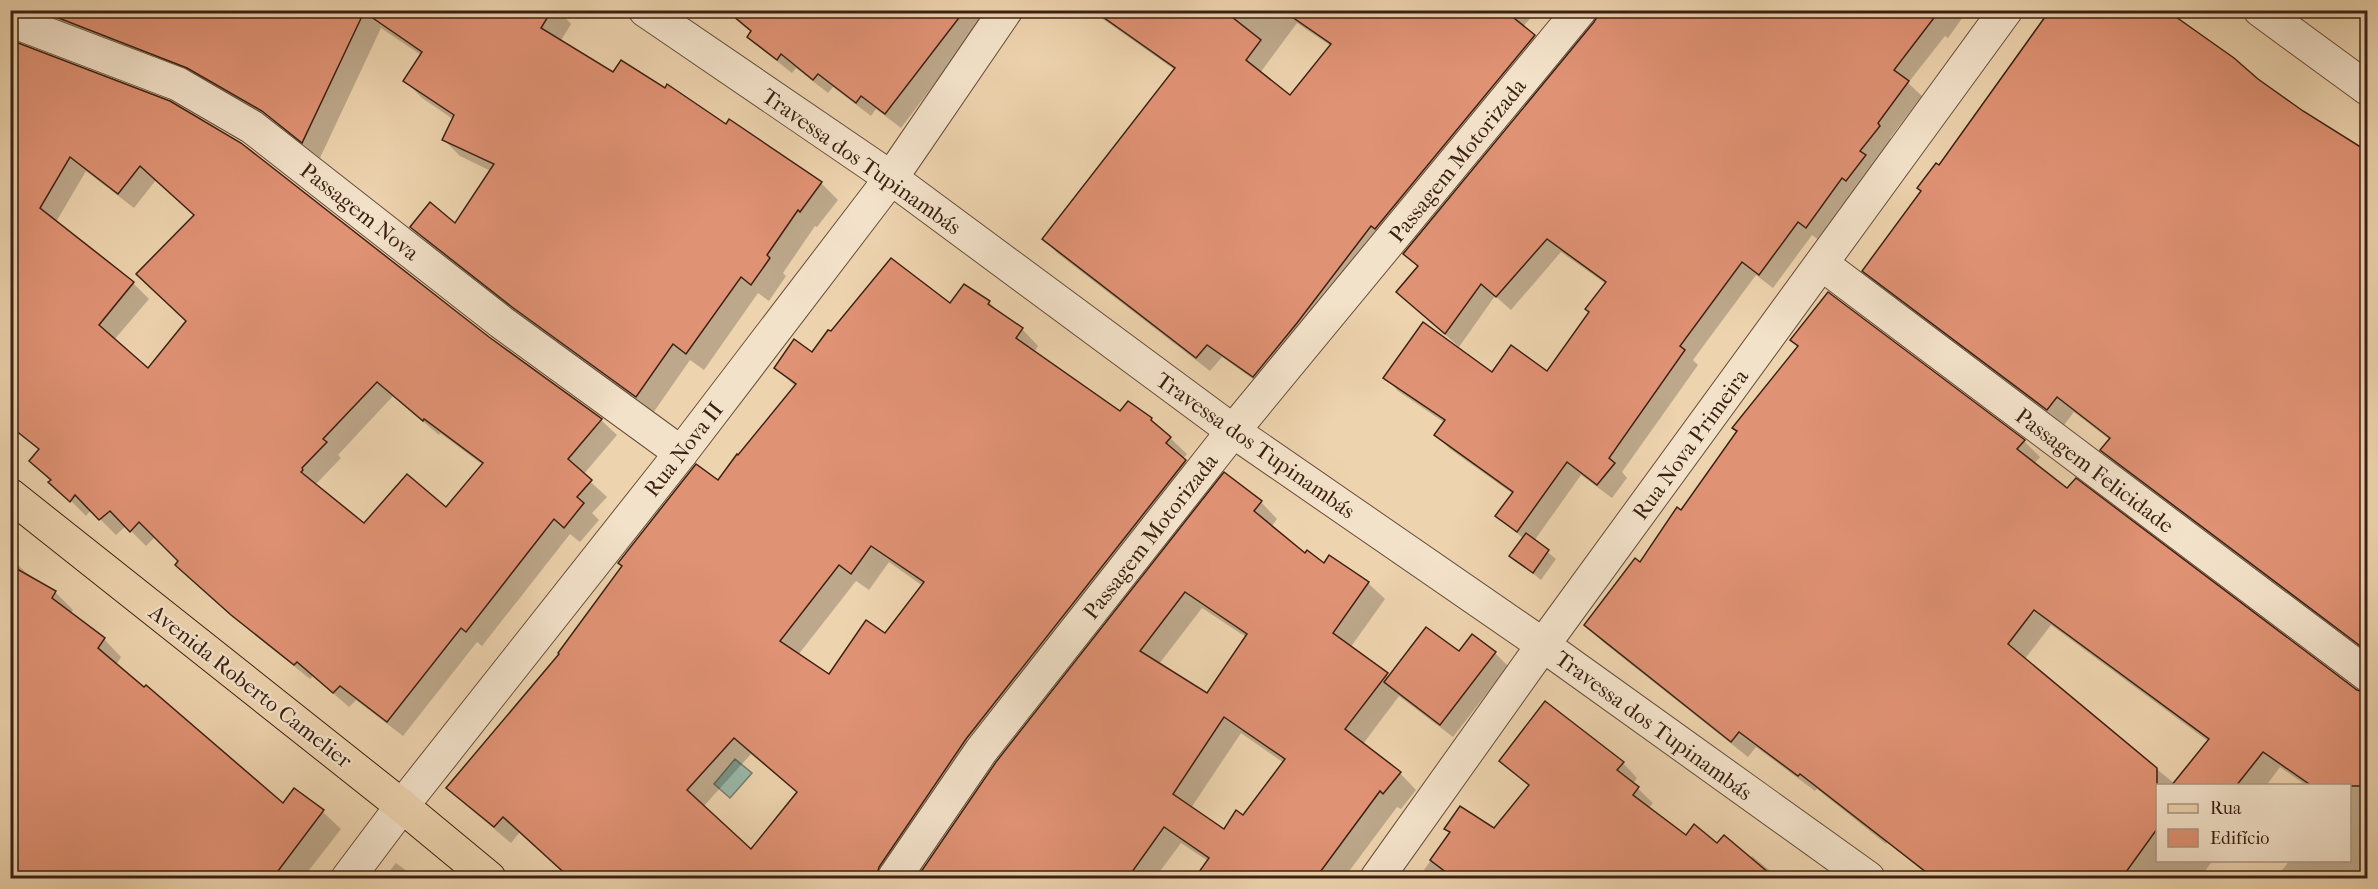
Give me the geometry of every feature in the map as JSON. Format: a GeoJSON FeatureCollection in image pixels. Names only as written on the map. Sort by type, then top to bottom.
{"type":"FeatureCollection","features":[{"type":"Feature","properties":{"kind":"main road","name":"Avenida Roberto Camelier"},"geometry":{"type":"LineString","coordinates":[[10,495],[402,806],[489,879]]}},
{"type":"Feature","properties":{"kind":"street","name":"Travessa dos Tupinambás"},"geometry":{"type":"LineString","coordinates":[[645,10],[891,178],[1233,431],[1543,645],[1868,879]]}},
{"type":"Feature","properties":{"kind":"street","name":"Rua Nova II"},"geometry":{"type":"LineString","coordinates":[[348,879],[402,806],[681,453],[891,178],[1006,10]]}},
{"type":"Feature","properties":{"kind":"street","name":"Passagem Motorizada"},"geometry":{"type":"LineString","coordinates":[[894,879],[981,752],[1233,431],[1580,10]]}},
{"type":"Feature","properties":{"kind":"street","name":"Rua Nova Primeira"},"geometry":{"type":"LineString","coordinates":[[1377,879],[1543,645],[2006,10]]}},
{"type":"Feature","properties":{"kind":"street"},"geometry":{"type":"LineString","coordinates":[[2260,10],[2367,89]]}},
{"type":"Feature","properties":{"kind":"street","name":"Passagem Nova"},"geometry":{"type":"LineString","coordinates":[[10,20],[178,84],[252,127],[501,322],[681,453]]}},
{"type":"Feature","properties":{"kind":"street","name":"Passagem Felicidade"},"geometry":{"type":"LineString","coordinates":[[1822,264],[2367,675]]}},
{"type":"Feature","properties":{"kind":"shaded area"},"geometry":{"type":"Polygon","coordinates":[[[735,759],[752,773],[730,798],[714,784],[735,759]]]}},
{"type":"Feature","properties":{"kind":"building"},"geometry":{"type":"Polygon","coordinates":[[[38,10],[552,10],[541,28],[613,72],[621,60],[665,88],[667,84],[726,124],[729,119],[822,182],[800,212],[798,210],[767,255],[770,258],[751,285],[741,277],[686,354],[673,344],[636,397],[512,307],[410,227],[430,202],[455,223],[494,164],[442,140],[454,115],[403,81],[422,52],[364,12],[302,143],[262,111],[187,68],[38,10]]]}},
{"type":"Feature","properties":{"kind":"building"},"geometry":{"type":"Polygon","coordinates":[[[726,10],[965,10],[885,114],[861,96],[856,103],[818,74],[813,80],[781,54],[777,60],[747,37],[751,31],[726,10]]]}},
{"type":"Feature","properties":{"kind":"building"},"geometry":{"type":"Polygon","coordinates":[[[1093,10],[1223,10],[1261,40],[1246,60],[1290,95],[1331,44],[1282,10],[1504,10],[1535,35],[1375,229],[1371,226],[1253,377],[1207,345],[1196,358],[1042,239],[1175,68],[1093,10]]]}},
{"type":"Feature","properties":{"kind":"building"},"geometry":{"type":"Polygon","coordinates":[[[1601,10],[1940,10],[1894,70],[1909,81],[1878,123],[1880,126],[1860,151],[1866,155],[1846,181],[1842,178],[1806,228],[1798,222],[1759,275],[1742,262],[1680,346],[1685,350],[1609,458],[1615,463],[1597,485],[1567,462],[1517,532],[1495,516],[1513,492],[1434,435],[1445,420],[1383,378],[1423,322],[1492,372],[1511,345],[1547,371],[1589,312],[1585,309],[1606,282],[1547,239],[1496,297],[1481,284],[1445,334],[1396,292],[1418,266],[1403,254],[1594,22],[1601,10]]]}},
{"type":"Feature","properties":{"kind":"building"},"geometry":{"type":"Polygon","coordinates":[[[2050,10],[2166,10],[2303,111],[2367,151],[2367,651],[2100,450],[2110,438],[2057,397],[2047,410],[1862,271],[1921,191],[1917,188],[1936,163],[1939,165],[2050,10]]]}},
{"type":"Feature","properties":{"kind":"building"},"geometry":{"type":"Polygon","coordinates":[[[13,41],[170,101],[241,143],[489,337],[602,419],[568,459],[592,480],[577,497],[584,503],[564,528],[554,519],[466,632],[461,628],[387,722],[340,686],[333,693],[297,662],[294,665],[231,615],[175,565],[178,561],[139,522],[130,532],[110,511],[99,520],[75,495],[70,502],[48,482],[51,480],[29,461],[39,449],[10,426],[10,47],[13,41]],[[70,157],[40,208],[134,282],[99,325],[148,368],[186,321],[136,274],[194,215],[140,166],[118,194],[70,157]],[[377,382],[323,439],[327,442],[302,468],[301,472],[364,523],[407,474],[446,507],[483,463],[424,419],[423,421],[377,382]]]}},
{"type":"Feature","properties":{"kind":"building"},"geometry":{"type":"Polygon","coordinates":[[[891,258],[950,303],[964,284],[990,301],[988,304],[1023,328],[1016,338],[1120,411],[1128,401],[1152,418],[1151,420],[1171,437],[1166,443],[1186,460],[966,739],[879,867],[876,879],[571,879],[503,817],[494,827],[446,788],[559,654],[622,566],[618,563],[696,464],[718,480],[796,384],[774,368],[794,339],[812,352],[828,330],[831,331],[891,258]],[[871,546],[851,574],[839,565],[780,641],[829,674],[866,620],[885,633],[924,582],[871,546]],[[734,738],[687,790],[751,849],[797,792],[734,738]]]}},
{"type":"Feature","properties":{"kind":"building"},"geometry":{"type":"Polygon","coordinates":[[[1828,292],[2025,440],[2017,449],[2067,488],[2076,478],[2357,690],[2367,693],[2367,786],[2309,784],[2263,752],[2238,784],[2173,784],[2209,739],[2034,610],[2008,644],[2157,768],[2156,830],[2121,879],[1935,879],[1800,774],[1798,776],[1739,732],[1731,742],[1584,625],[1635,558],[1640,562],[1677,507],[1681,510],[1737,431],[1732,428],[1798,346],[1790,340],[1828,292]]]}},
{"type":"Feature","properties":{"kind":"building"},"geometry":{"type":"Polygon","coordinates":[[[1224,472],[1262,501],[1254,511],[1305,553],[1307,550],[1324,563],[1329,555],[1369,582],[1333,633],[1388,673],[1345,729],[1401,772],[1383,794],[1380,791],[1315,879],[1194,879],[1209,858],[1164,827],[1127,879],[916,879],[996,762],[1224,472]],[[1185,592],[1140,651],[1207,693],[1247,634],[1185,592]],[[1224,717],[1173,794],[1224,829],[1236,810],[1243,815],[1285,759],[1224,717]]]}},
{"type":"Feature","properties":{"kind":"building"},"geometry":{"type":"Polygon","coordinates":[[[1526,533],[1549,550],[1533,573],[1509,556],[1526,533]]]}},
{"type":"Feature","properties":{"kind":"building"},"geometry":{"type":"Polygon","coordinates":[[[10,565],[56,591],[52,598],[105,638],[98,648],[144,687],[146,685],[283,803],[294,788],[324,810],[272,879],[10,879],[10,565]]]}},
{"type":"Feature","properties":{"kind":"building"},"geometry":{"type":"Polygon","coordinates":[[[1426,627],[1459,651],[1472,634],[1496,652],[1440,725],[1384,682],[1426,627]]]}},
{"type":"Feature","properties":{"kind":"building"},"geometry":{"type":"Polygon","coordinates":[[[1545,701],[1624,762],[1617,770],[1639,787],[1633,795],[1686,835],[1694,824],[1717,843],[1724,835],[1776,879],[1455,879],[1430,860],[1450,832],[1444,829],[1460,806],[1494,828],[1529,785],[1499,761],[1545,701]]]}}]}
